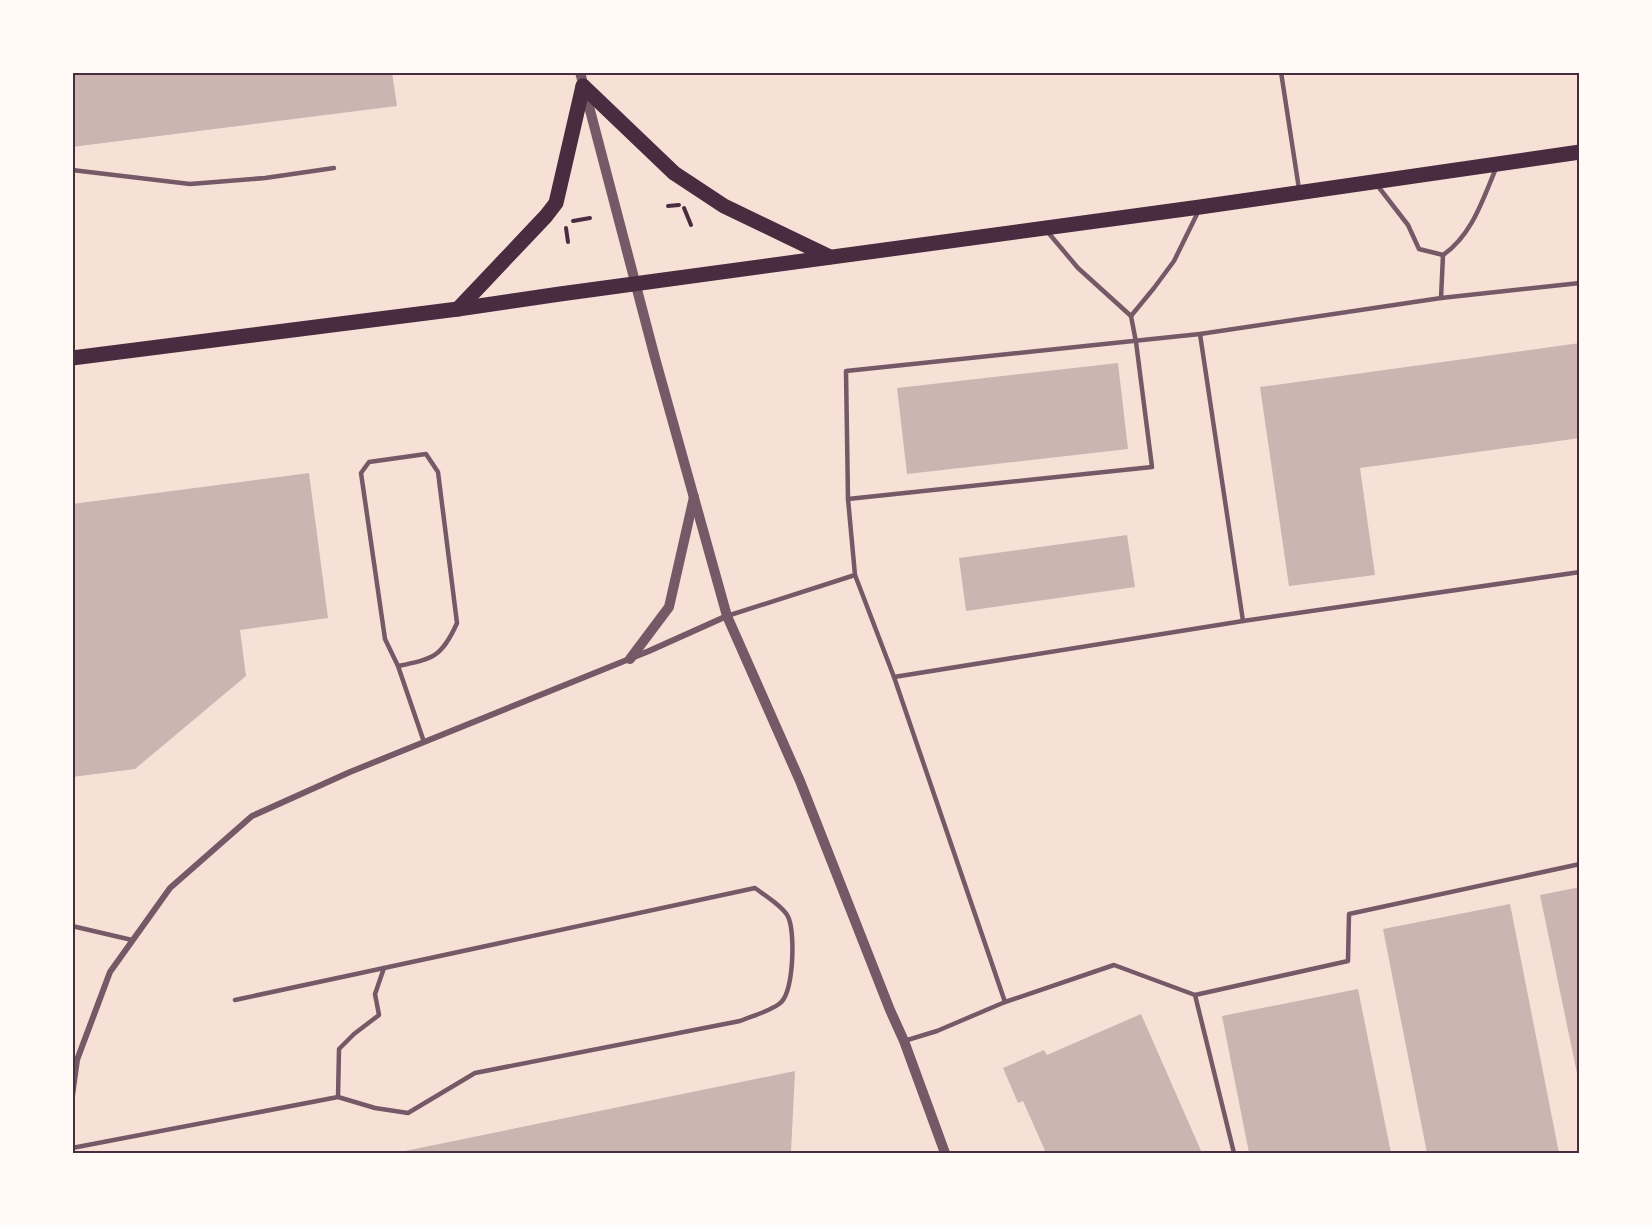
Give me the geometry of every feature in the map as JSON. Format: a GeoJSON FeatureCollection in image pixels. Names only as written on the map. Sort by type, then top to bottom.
{"type":"FeatureCollection","features":[{"type":"Feature","properties":{"kind":"main road"},"geometry":{"type":"LineString","coordinates":[[582,79],[674,173],[724,206],[830,257]]}},
{"type":"Feature","properties":{"kind":"main road"},"geometry":{"type":"LineString","coordinates":[[458,309],[546,216],[555,203],[582,79]]}},
{"type":"Feature","properties":{"kind":"main road"},"geometry":{"type":"LineString","coordinates":[[72,358],[458,309],[1200,207],[1580,152]]}},
{"type":"Feature","properties":{"kind":"street"},"geometry":{"type":"LineString","coordinates":[[582,79],[727,616],[800,781],[890,1011],[904,1041],[945,1153]]}},
{"type":"Feature","properties":{"kind":"street"},"geometry":{"type":"LineString","coordinates":[[630,659],[669,607],[694,497]]}},
{"type":"Feature","properties":{"kind":"street"},"geometry":{"type":"LineString","coordinates":[[72,1096],[76,1060],[110,972],[170,888],[252,816],[350,772],[630,659],[727,616]]}},
{"type":"Feature","properties":{"kind":"lane"},"geometry":{"type":"LineString","coordinates":[[1281,72],[1299,192]]}},
{"type":"Feature","properties":{"kind":"lane"},"geometry":{"type":"LineString","coordinates":[[1374,181],[1408,225],[1419,249],[1443,255],[1458,245],[1472,223],[1499,163]]}},
{"type":"Feature","properties":{"kind":"lane"},"geometry":{"type":"LineString","coordinates":[[72,170],[190,184],[265,178],[334,168]]}},
{"type":"Feature","properties":{"kind":"lane"},"geometry":{"type":"LineString","coordinates":[[1131,316],[1174,261],[1200,207]]}},
{"type":"Feature","properties":{"kind":"lane"},"geometry":{"type":"LineString","coordinates":[[848,499],[1152,466],[1131,316],[1078,268],[1044,228]]}},
{"type":"Feature","properties":{"kind":"lane"},"geometry":{"type":"LineString","coordinates":[[1441,298],[1443,255]]}},
{"type":"Feature","properties":{"kind":"lane"},"geometry":{"type":"LineString","coordinates":[[1005,1002],[894,677],[855,575],[848,499],[846,371],[1136,342],[1441,298],[1580,283]]}},
{"type":"Feature","properties":{"kind":"lane"},"geometry":{"type":"LineString","coordinates":[[1200,334],[1243,621]]}},
{"type":"Feature","properties":{"kind":"lane"},"geometry":{"type":"LineString","coordinates":[[398,666],[427,660],[447,644],[457,623],[438,472],[426,454],[369,462],[361,473],[385,639],[398,666],[424,742]]}},
{"type":"Feature","properties":{"kind":"lane"},"geometry":{"type":"LineString","coordinates":[[894,677],[1243,621],[1580,572]]}},
{"type":"Feature","properties":{"kind":"lane"},"geometry":{"type":"LineString","coordinates":[[727,616],[855,575]]}},
{"type":"Feature","properties":{"kind":"lane"},"geometry":{"type":"LineString","coordinates":[[904,1041],[937,1031],[1005,1002],[1114,965],[1195,995],[1348,962],[1350,914],[1580,864]]}},
{"type":"Feature","properties":{"kind":"lane"},"geometry":{"type":"LineString","coordinates":[[72,1148],[338,1097],[375,1108],[408,1113],[475,1073],[740,1021],[780,1004],[789,991],[792,936],[789,917],[772,900],[755,888],[235,1000]]}},
{"type":"Feature","properties":{"kind":"lane"},"geometry":{"type":"LineString","coordinates":[[72,926],[132,940]]}},
{"type":"Feature","properties":{"kind":"lane"},"geometry":{"type":"LineString","coordinates":[[338,1097],[339,1050],[354,1034],[379,1015],[375,994],[384,968]]}},
{"type":"Feature","properties":{"kind":"lane"},"geometry":{"type":"LineString","coordinates":[[1195,995],[1234,1153]]}},
{"type":"Feature","properties":{"kind":"path"},"geometry":{"type":"LineString","coordinates":[[683,204],[691,225]]}},
{"type":"Feature","properties":{"kind":"path"},"geometry":{"type":"LineString","coordinates":[[566,223],[590,218]]}},
{"type":"Feature","properties":{"kind":"building"},"geometry":{"type":"Polygon","coordinates":[[[72,72],[392,72],[397,106],[72,147],[72,72]]]}},
{"type":"Feature","properties":{"kind":"building"},"geometry":{"type":"Polygon","coordinates":[[[1580,343],[1580,438],[1360,468],[1375,575],[1289,586],[1260,387],[1580,343]]]}},
{"type":"Feature","properties":{"kind":"building"},"geometry":{"type":"Polygon","coordinates":[[[1118,363],[1128,449],[907,474],[897,388],[1118,363]]]}},
{"type":"Feature","properties":{"kind":"building"},"geometry":{"type":"Polygon","coordinates":[[[309,473],[328,618],[240,630],[246,676],[135,769],[72,777],[72,504],[309,473]]]}},
{"type":"Feature","properties":{"kind":"building"},"geometry":{"type":"Polygon","coordinates":[[[1127,535],[1135,587],[966,611],[959,558],[1127,535]]]}},
{"type":"Feature","properties":{"kind":"building"},"geometry":{"type":"Polygon","coordinates":[[[1580,887],[1580,1083],[1579,1083],[1540,895],[1580,887]]]}},
{"type":"Feature","properties":{"kind":"building"},"geometry":{"type":"Polygon","coordinates":[[[1510,904],[1559,1153],[1427,1153],[1383,929],[1510,904]]]}},
{"type":"Feature","properties":{"kind":"building"},"geometry":{"type":"Polygon","coordinates":[[[1358,989],[1391,1153],[1249,1153],[1222,1016],[1358,989]]]}},
{"type":"Feature","properties":{"kind":"building"},"geometry":{"type":"Polygon","coordinates":[[[1141,1014],[1202,1153],[1046,1153],[1023,1101],[1018,1103],[1003,1068],[1044,1050],[1047,1055],[1141,1014]]]}},
{"type":"Feature","properties":{"kind":"building"},"geometry":{"type":"Polygon","coordinates":[[[795,1071],[791,1153],[400,1153],[400,1152],[795,1071]]]}}]}
